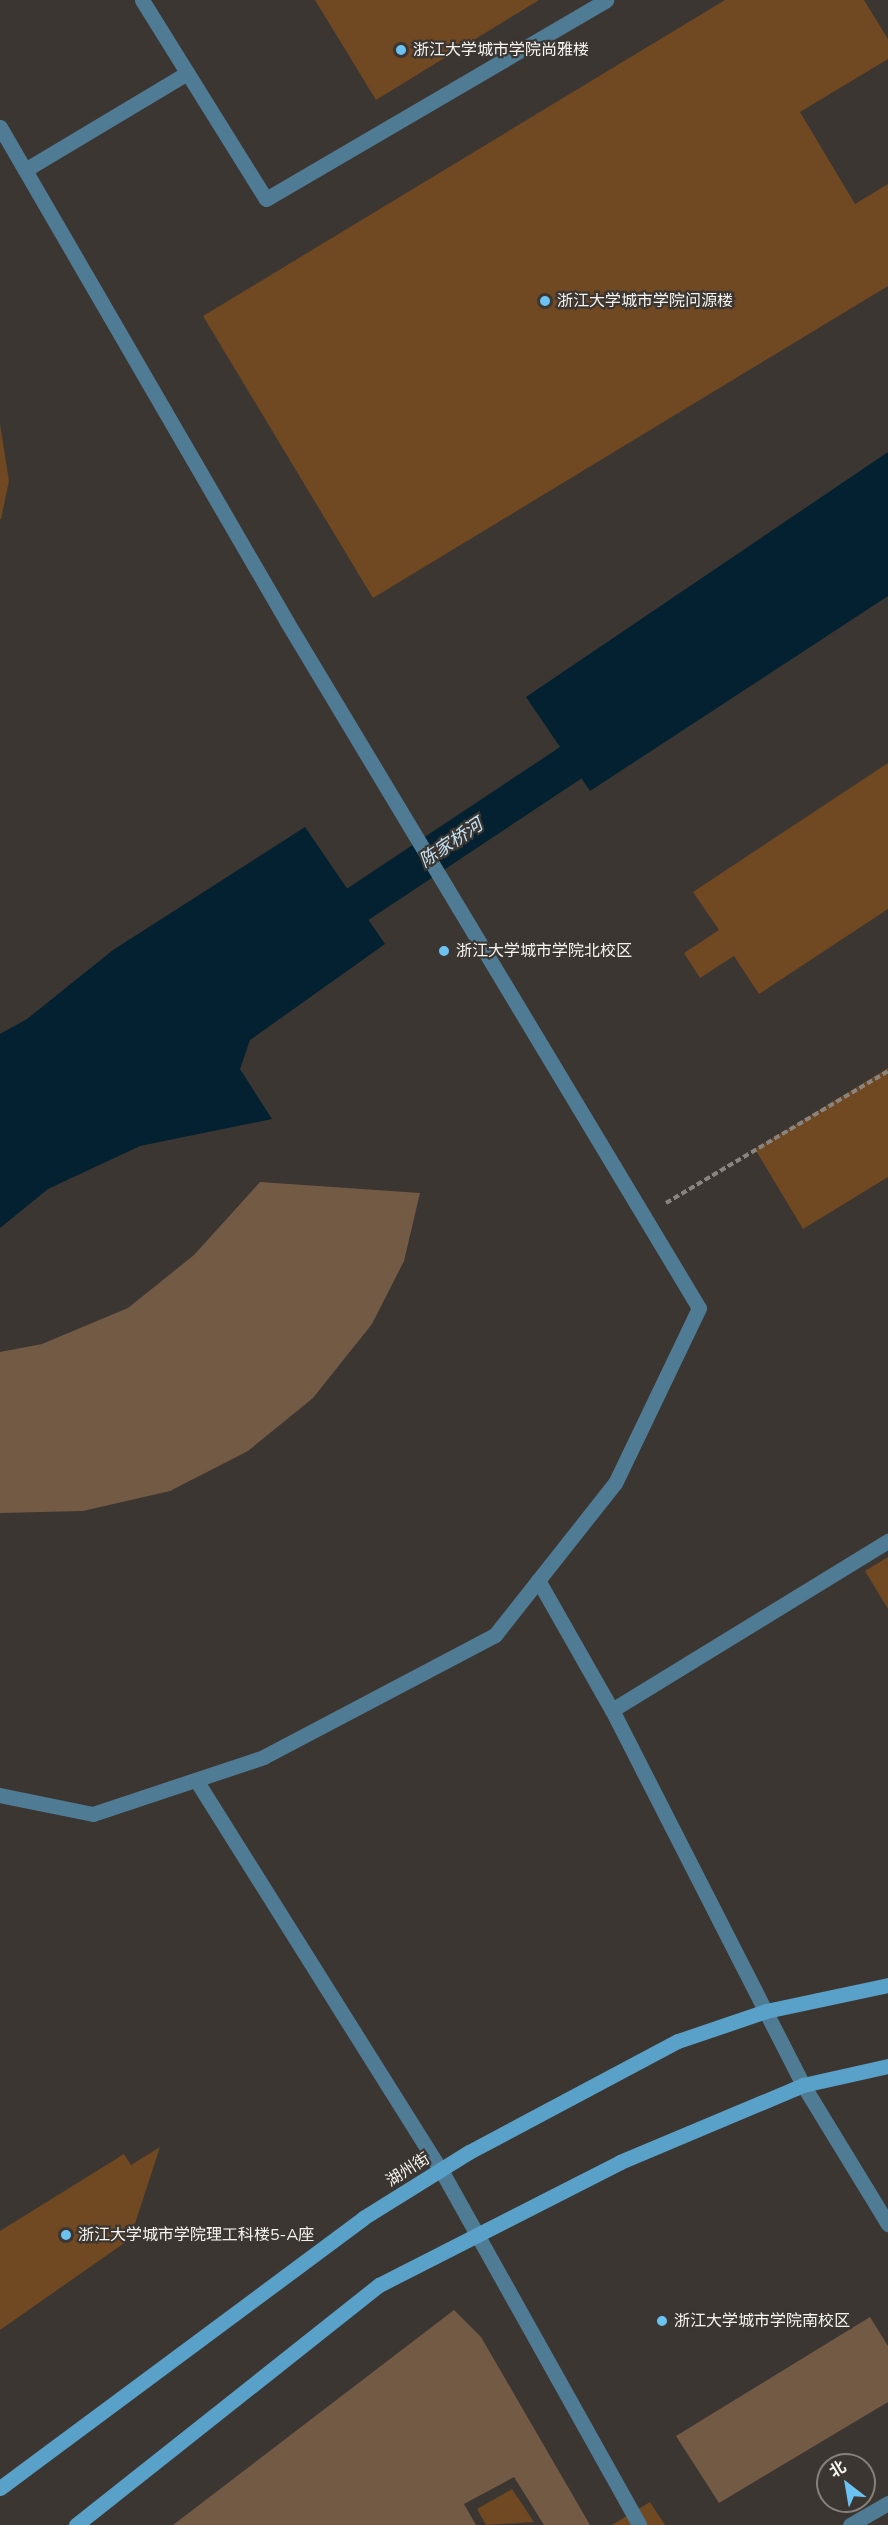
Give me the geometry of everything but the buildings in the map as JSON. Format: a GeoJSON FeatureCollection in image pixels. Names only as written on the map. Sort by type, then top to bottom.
{"type":"FeatureCollection","features":[{"type":"Feature","properties":{"kind":"main road","name":"湖州街"},"geometry":{"type":"LineString","coordinates":[[0,2488],[363,2218],[441,2170],[678,2041],[766,2011],[888,1985]]}},
{"type":"Feature","properties":{"kind":"main road"},"geometry":{"type":"LineString","coordinates":[[76,2525],[379,2285],[476,2233],[620,2162],[803,2085],[888,2066]]}},
{"type":"Feature","properties":{"kind":"street"},"geometry":{"type":"LineString","coordinates":[[142,0],[266,199],[606,0]]}},
{"type":"Feature","properties":{"kind":"street"},"geometry":{"type":"LineString","coordinates":[[25,170],[187,73]]}},
{"type":"Feature","properties":{"kind":"street"},"geometry":{"type":"LineString","coordinates":[[0,127],[286,622],[699,1308],[615,1483],[495,1635],[264,1757],[93,1814],[0,1795]]}},
{"type":"Feature","properties":{"kind":"street"},"geometry":{"type":"LineString","coordinates":[[612,1710],[888,1541]]}},
{"type":"Feature","properties":{"kind":"street"},"geometry":{"type":"LineString","coordinates":[[538,1580],[612,1710],[803,2085],[888,2224]]}},
{"type":"Feature","properties":{"kind":"street"},"geometry":{"type":"LineString","coordinates":[[196,1780],[441,2170],[639,2525]]}},
{"type":"Feature","properties":{"kind":"street"},"geometry":{"type":"LineString","coordinates":[[850,2525],[888,2503]]}},
{"type":"Feature","properties":{"kind":"path"},"geometry":{"type":"LineString","coordinates":[[645,1215],[888,1071]]}},
{"type":"Feature","properties":{"kind":"shaded area"},"geometry":{"type":"Polygon","coordinates":[[[260,1182],[420,1193],[404,1261],[372,1324],[313,1398],[248,1451],[170,1491],[83,1511],[0,1513],[0,1352],[42,1344],[128,1308],[194,1255],[260,1182]]]}},
{"type":"Feature","properties":{"kind":"shaded area"},"geometry":{"type":"Polygon","coordinates":[[[454,2310],[481,2337],[590,2525],[544,2525],[514,2477],[464,2504],[476,2525],[173,2525],[454,2310]]]}},
{"type":"Feature","properties":{"kind":"shaded area"},"geometry":{"type":"Polygon","coordinates":[[[870,2317],[888,2346],[888,2402],[719,2503],[676,2436],[870,2317]]]}},
{"type":"Feature","properties":{"kind":"water"},"geometry":{"type":"Polygon","coordinates":[[[888,452],[888,596],[590,791],[526,697],[888,452]]]}},
{"type":"Feature","properties":{"kind":"water"},"geometry":{"type":"Polygon","coordinates":[[[305,827],[385,944],[250,1040],[240,1069],[272,1119],[140,1146],[48,1189],[0,1228],[0,1034],[27,1019],[113,950],[305,827]]]}},
{"type":"Feature","properties":{"kind":"waterway","name":"陈家桥河"},"geometry":{"type":"LineString","coordinates":[[316,932],[614,734]]}},
{"type":"Feature","properties":{"kind":"place","name":"浙江大学城市学院尚雅楼"},"geometry":{"type":"Point","coordinates":[401,50]}},
{"type":"Feature","properties":{"kind":"place","name":"浙江大学城市学院问源楼"},"geometry":{"type":"Point","coordinates":[545,301]}},
{"type":"Feature","properties":{"kind":"place","name":"浙江大学城市学院北校区"},"geometry":{"type":"Point","coordinates":[444,951]}},
{"type":"Feature","properties":{"kind":"place","name":"浙江大学城市学院理工科楼5-A座"},"geometry":{"type":"Point","coordinates":[66,2235]}},
{"type":"Feature","properties":{"kind":"place","name":"浙江大学城市学院南校区"},"geometry":{"type":"Point","coordinates":[662,2321]}}]}
